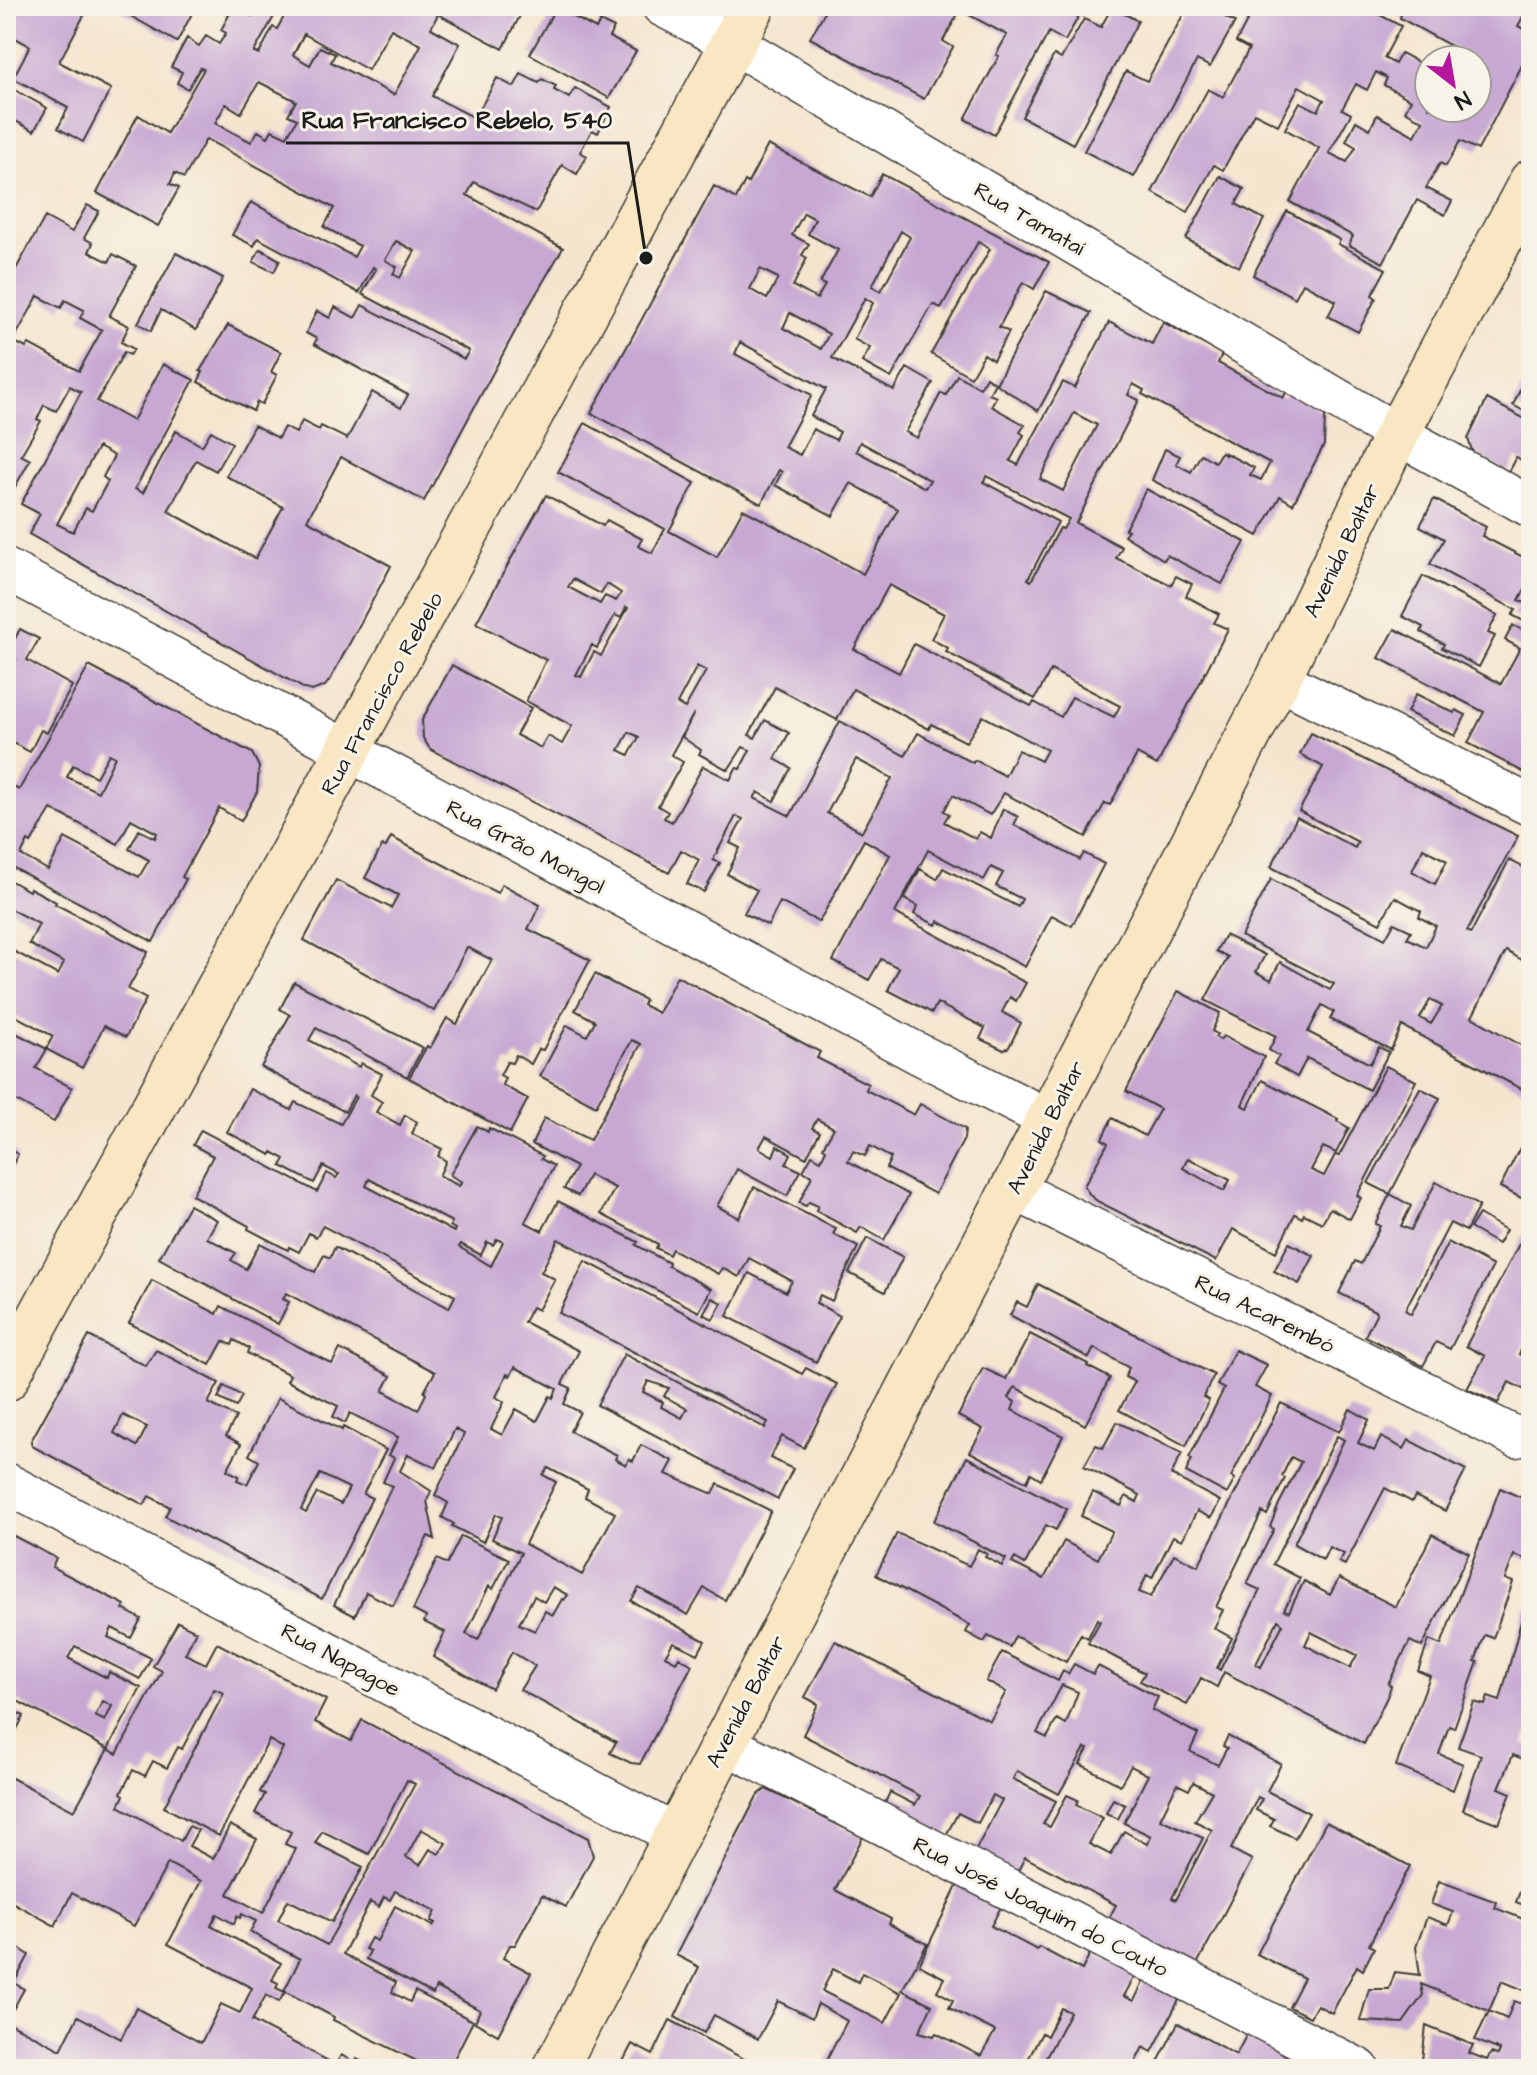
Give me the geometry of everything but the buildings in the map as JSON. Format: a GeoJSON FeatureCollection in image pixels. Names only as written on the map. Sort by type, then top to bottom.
{"type":"FeatureCollection","features":[{"type":"Feature","properties":{"kind":"street","name":"Rua Tamataí"},"geometry":{"type":"LineString","coordinates":[[662,6],[743,24],[1397,434],[1531,507]]}},
{"type":"Feature","properties":{"kind":"street","name":"Rua Francisco Rebelo"},"geometry":{"type":"LineString","coordinates":[[6,1379],[743,24]]}},
{"type":"Feature","properties":{"kind":"street","name":"Avenida Baltar"},"geometry":{"type":"LineString","coordinates":[[555,2069],[1278,679],[1397,434],[1531,182]]}},
{"type":"Feature","properties":{"kind":"street","name":"Rua Grão Mongol"},"geometry":{"type":"LineString","coordinates":[[6,569],[921,1055],[1048,1119]]}},
{"type":"Feature","properties":{"kind":"street"},"geometry":{"type":"LineString","coordinates":[[1278,679],[1531,806]]}},
{"type":"Feature","properties":{"kind":"street","name":"Rua Acarembó"},"geometry":{"type":"LineString","coordinates":[[1013,1189],[1516,1437]]}},
{"type":"Feature","properties":{"kind":"street","name":"Rua Napagoe"},"geometry":{"type":"LineString","coordinates":[[6,1483],[676,1835]]}},
{"type":"Feature","properties":{"kind":"street","name":"Rua José Joaquim do Couto"},"geometry":{"type":"LineString","coordinates":[[724,1743],[1359,2069]]}},
{"type":"Feature","properties":{"kind":"place","name":"Rua Francisco Rebelo, 540"},"geometry":{"type":"Point","coordinates":[646,258]}}]}
